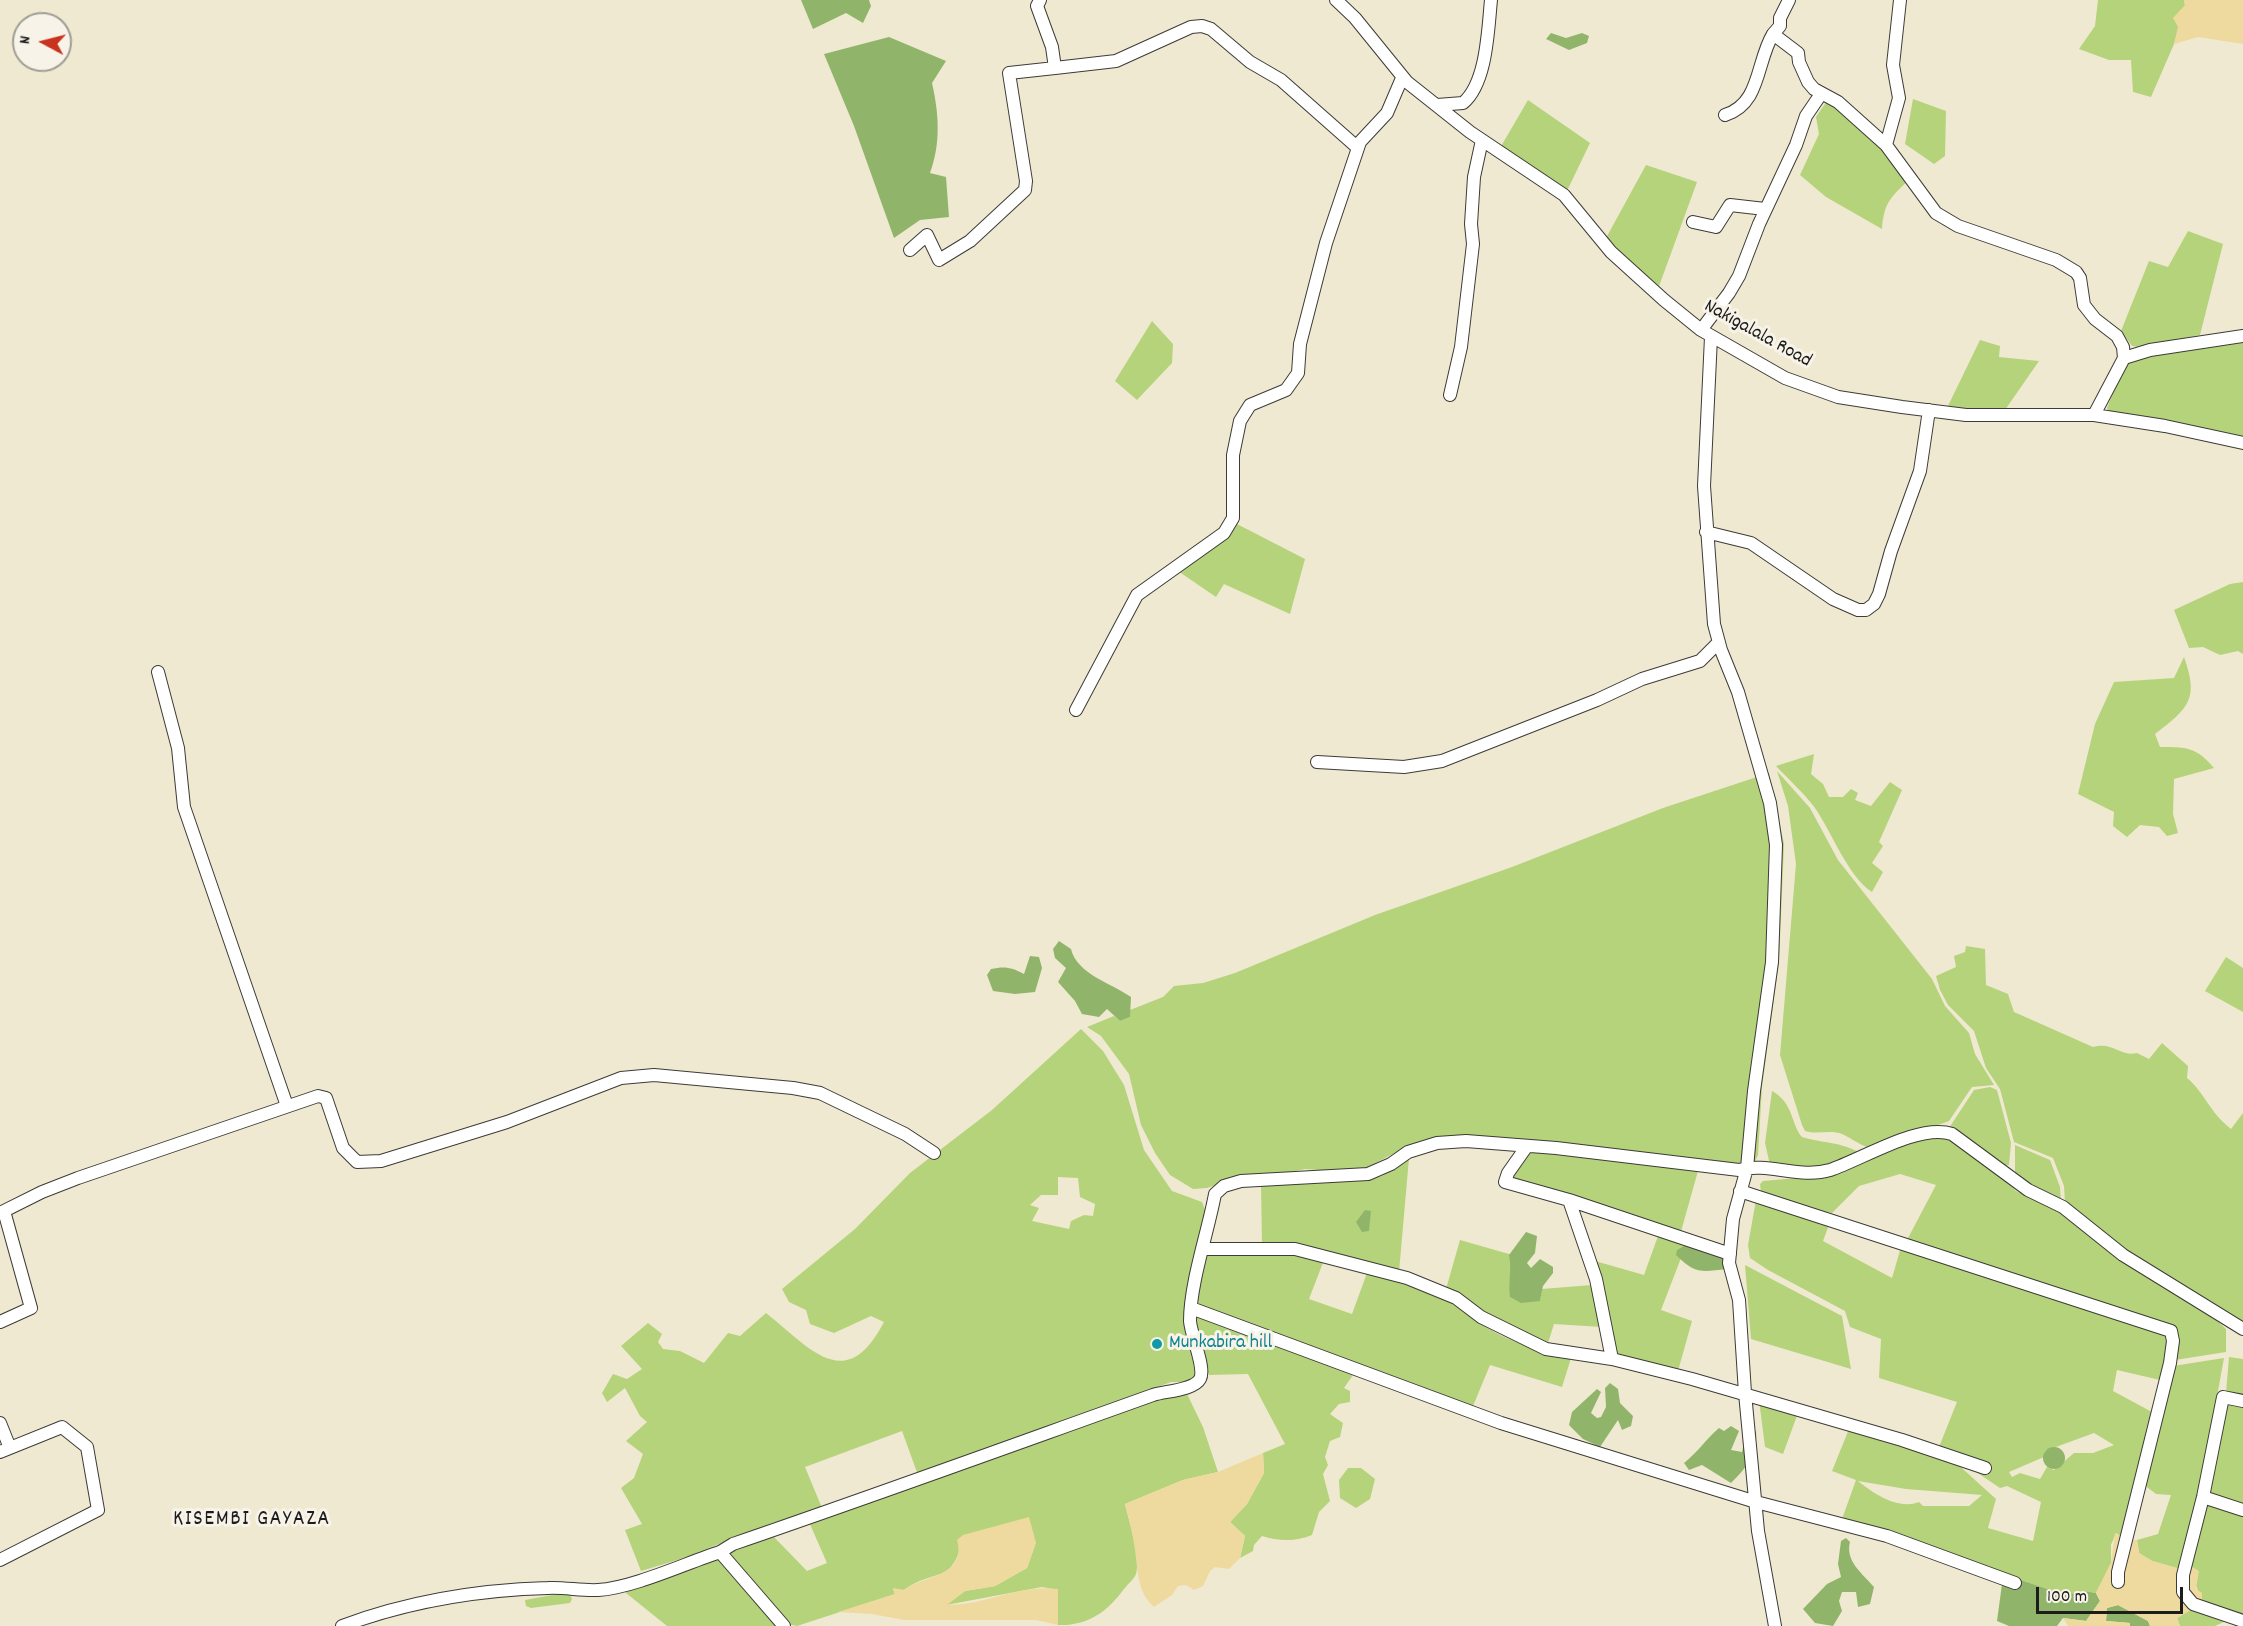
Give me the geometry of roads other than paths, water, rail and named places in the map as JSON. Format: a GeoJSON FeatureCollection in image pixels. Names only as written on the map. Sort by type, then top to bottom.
{"type":"FeatureCollection","features":[{"type":"Feature","properties":{"kind":"street"},"geometry":{"type":"LineString","coordinates":[[1040,0],[1037,6],[1053,47],[1055,68]]}},
{"type":"Feature","properties":{"kind":"street","name":"Nakigalala Road"},"geometry":{"type":"LineString","coordinates":[[1336,0],[1355,18],[1402,78],[1482,140],[1564,195],[1619,260],[1706,334],[1741,351],[1785,378],[1827,394],[1929,410],[1966,415],[2094,415],[2165,426],[2243,443]]}},
{"type":"Feature","properties":{"kind":"street"},"geometry":{"type":"LineString","coordinates":[[1461,124],[1463,103],[1472,94],[1484,58],[1491,0]]}},
{"type":"Feature","properties":{"kind":"street"},"geometry":{"type":"LineString","coordinates":[[1725,115],[1739,110],[1755,86],[1773,34],[1780,26],[1780,18],[1789,0]]}},
{"type":"Feature","properties":{"kind":"street"},"geometry":{"type":"LineString","coordinates":[[1886,145],[1899,98],[1893,65],[1900,0]]}},
{"type":"Feature","properties":{"kind":"street"},"geometry":{"type":"LineString","coordinates":[[910,250],[927,235],[939,260],[945,258],[970,241],[1025,190],[1026,181],[1009,73],[1116,61],[1191,27],[1202,26],[1211,29],[1250,62],[1281,80],[1358,148]]}},
{"type":"Feature","properties":{"kind":"street"},"geometry":{"type":"LineString","coordinates":[[1773,34],[1798,53],[1799,63],[1808,82],[1821,94],[1838,102],[1886,145],[1936,213],[1958,226],[2056,260],[2076,272],[2080,278],[2084,305],[2095,319],[2117,336],[2123,347],[2124,358],[2094,415]]}},
{"type":"Feature","properties":{"kind":"street"},"geometry":{"type":"LineString","coordinates":[[1076,710],[1137,595],[1224,533],[1232,522],[1233,454],[1238,427],[1250,405],[1286,390],[1298,373],[1300,344],[1326,243],[1358,148],[1365,134],[1387,113],[1402,78]]}},
{"type":"Feature","properties":{"kind":"street"},"geometry":{"type":"LineString","coordinates":[[1775,1626],[1764,1577],[1744,1393],[1740,1300],[1729,1263],[1733,1219],[1747,1168],[1754,1092],[1772,962],[1776,845],[1774,821],[1764,782],[1738,692],[1719,642],[1710,594],[1704,454],[1706,334],[1738,276],[1765,209],[1796,145],[1806,116],[1821,94]]}},
{"type":"Feature","properties":{"kind":"street"},"geometry":{"type":"LineString","coordinates":[[1437,105],[1463,103]]}},
{"type":"Feature","properties":{"kind":"street"},"geometry":{"type":"LineString","coordinates":[[1450,395],[1461,347],[1473,244],[1471,224],[1474,177],[1482,140]]}},
{"type":"Feature","properties":{"kind":"street"},"geometry":{"type":"LineString","coordinates":[[1694,222],[1716,227],[1726,208],[1734,204],[1765,209]]}},
{"type":"Feature","properties":{"kind":"street"},"geometry":{"type":"LineString","coordinates":[[2124,358],[2150,350],[2243,336]]}},
{"type":"Feature","properties":{"kind":"street"},"geometry":{"type":"LineString","coordinates":[[1706,532],[1751,543],[1833,599],[1858,610],[1866,610],[1874,604],[1879,594],[1891,551],[1920,471],[1929,410]]}},
{"type":"Feature","properties":{"kind":"street"},"geometry":{"type":"LineString","coordinates":[[1317,762],[1404,767],[1442,761],[1597,700],[1642,679],[1700,661],[1719,642]]}},
{"type":"Feature","properties":{"kind":"street"},"geometry":{"type":"LineString","coordinates":[[158,672],[178,748],[184,807],[287,1106]]}},
{"type":"Feature","properties":{"kind":"street"},"geometry":{"type":"LineString","coordinates":[[0,1322],[31,1308],[2,1212],[42,1192],[78,1178],[318,1096],[326,1098],[343,1148],[357,1162],[381,1161],[507,1122],[621,1078],[654,1075],[793,1088],[820,1093],[905,1134],[934,1153]]}},
{"type":"Feature","properties":{"kind":"street"},"geometry":{"type":"LineString","coordinates":[[342,1626],[377,1613],[465,1593],[548,1588],[597,1590],[612,1587],[720,1552],[733,1544],[879,1491],[981,1459],[1169,1389],[1190,1388],[1200,1380],[1202,1369],[1191,1335],[1191,1308],[1215,1194],[1224,1186],[1241,1181],[1368,1174],[1390,1164],[1408,1152],[1437,1143],[1466,1141],[1527,1146],[1739,1170],[1747,1168],[1794,1173],[1828,1171],[1932,1131],[1952,1134],[2028,1190],[2063,1207],[2123,1255],[2243,1329]]}},
{"type":"Feature","properties":{"kind":"street"},"geometry":{"type":"LineString","coordinates":[[1527,1146],[1508,1173],[1505,1182],[1569,1200],[1730,1254]]}},
{"type":"Feature","properties":{"kind":"street"},"geometry":{"type":"LineString","coordinates":[[1740,1191],[2171,1331],[2174,1341],[2170,1363],[2118,1572],[2118,1582]]}},
{"type":"Feature","properties":{"kind":"street"},"geometry":{"type":"LineString","coordinates":[[1569,1200],[1596,1279],[1612,1359]]}},
{"type":"Feature","properties":{"kind":"street"},"geometry":{"type":"LineString","coordinates":[[1203,1250],[1263,1248],[1308,1251],[1438,1289],[1456,1298],[1490,1322],[1546,1349],[1612,1359],[1744,1393],[1985,1467]]}},
{"type":"Feature","properties":{"kind":"street"},"geometry":{"type":"LineString","coordinates":[[1191,1308],[1501,1423],[1756,1502],[1887,1536],[2015,1583]]}},
{"type":"Feature","properties":{"kind":"street"},"geometry":{"type":"LineString","coordinates":[[2243,1401],[2223,1397],[2203,1497],[2183,1575],[2183,1592],[2193,1604],[2243,1621]]}},
{"type":"Feature","properties":{"kind":"street"},"geometry":{"type":"LineString","coordinates":[[0,1423],[5,1450],[62,1427],[87,1447],[98,1510],[0,1560]]}},
{"type":"Feature","properties":{"kind":"street"},"geometry":{"type":"LineString","coordinates":[[2203,1497],[2243,1510]]}},
{"type":"Feature","properties":{"kind":"street"},"geometry":{"type":"LineString","coordinates":[[720,1552],[784,1626]]}},
{"type":"Feature","properties":{"kind":"place","name":"Munkabira hill"},"geometry":{"type":"Point","coordinates":[1157,1344]}},
{"type":"Feature","properties":{"kind":"district","name":"KISEMBI GAYAZA"},"geometry":{"type":"Point","coordinates":[252,1521]}}]}
